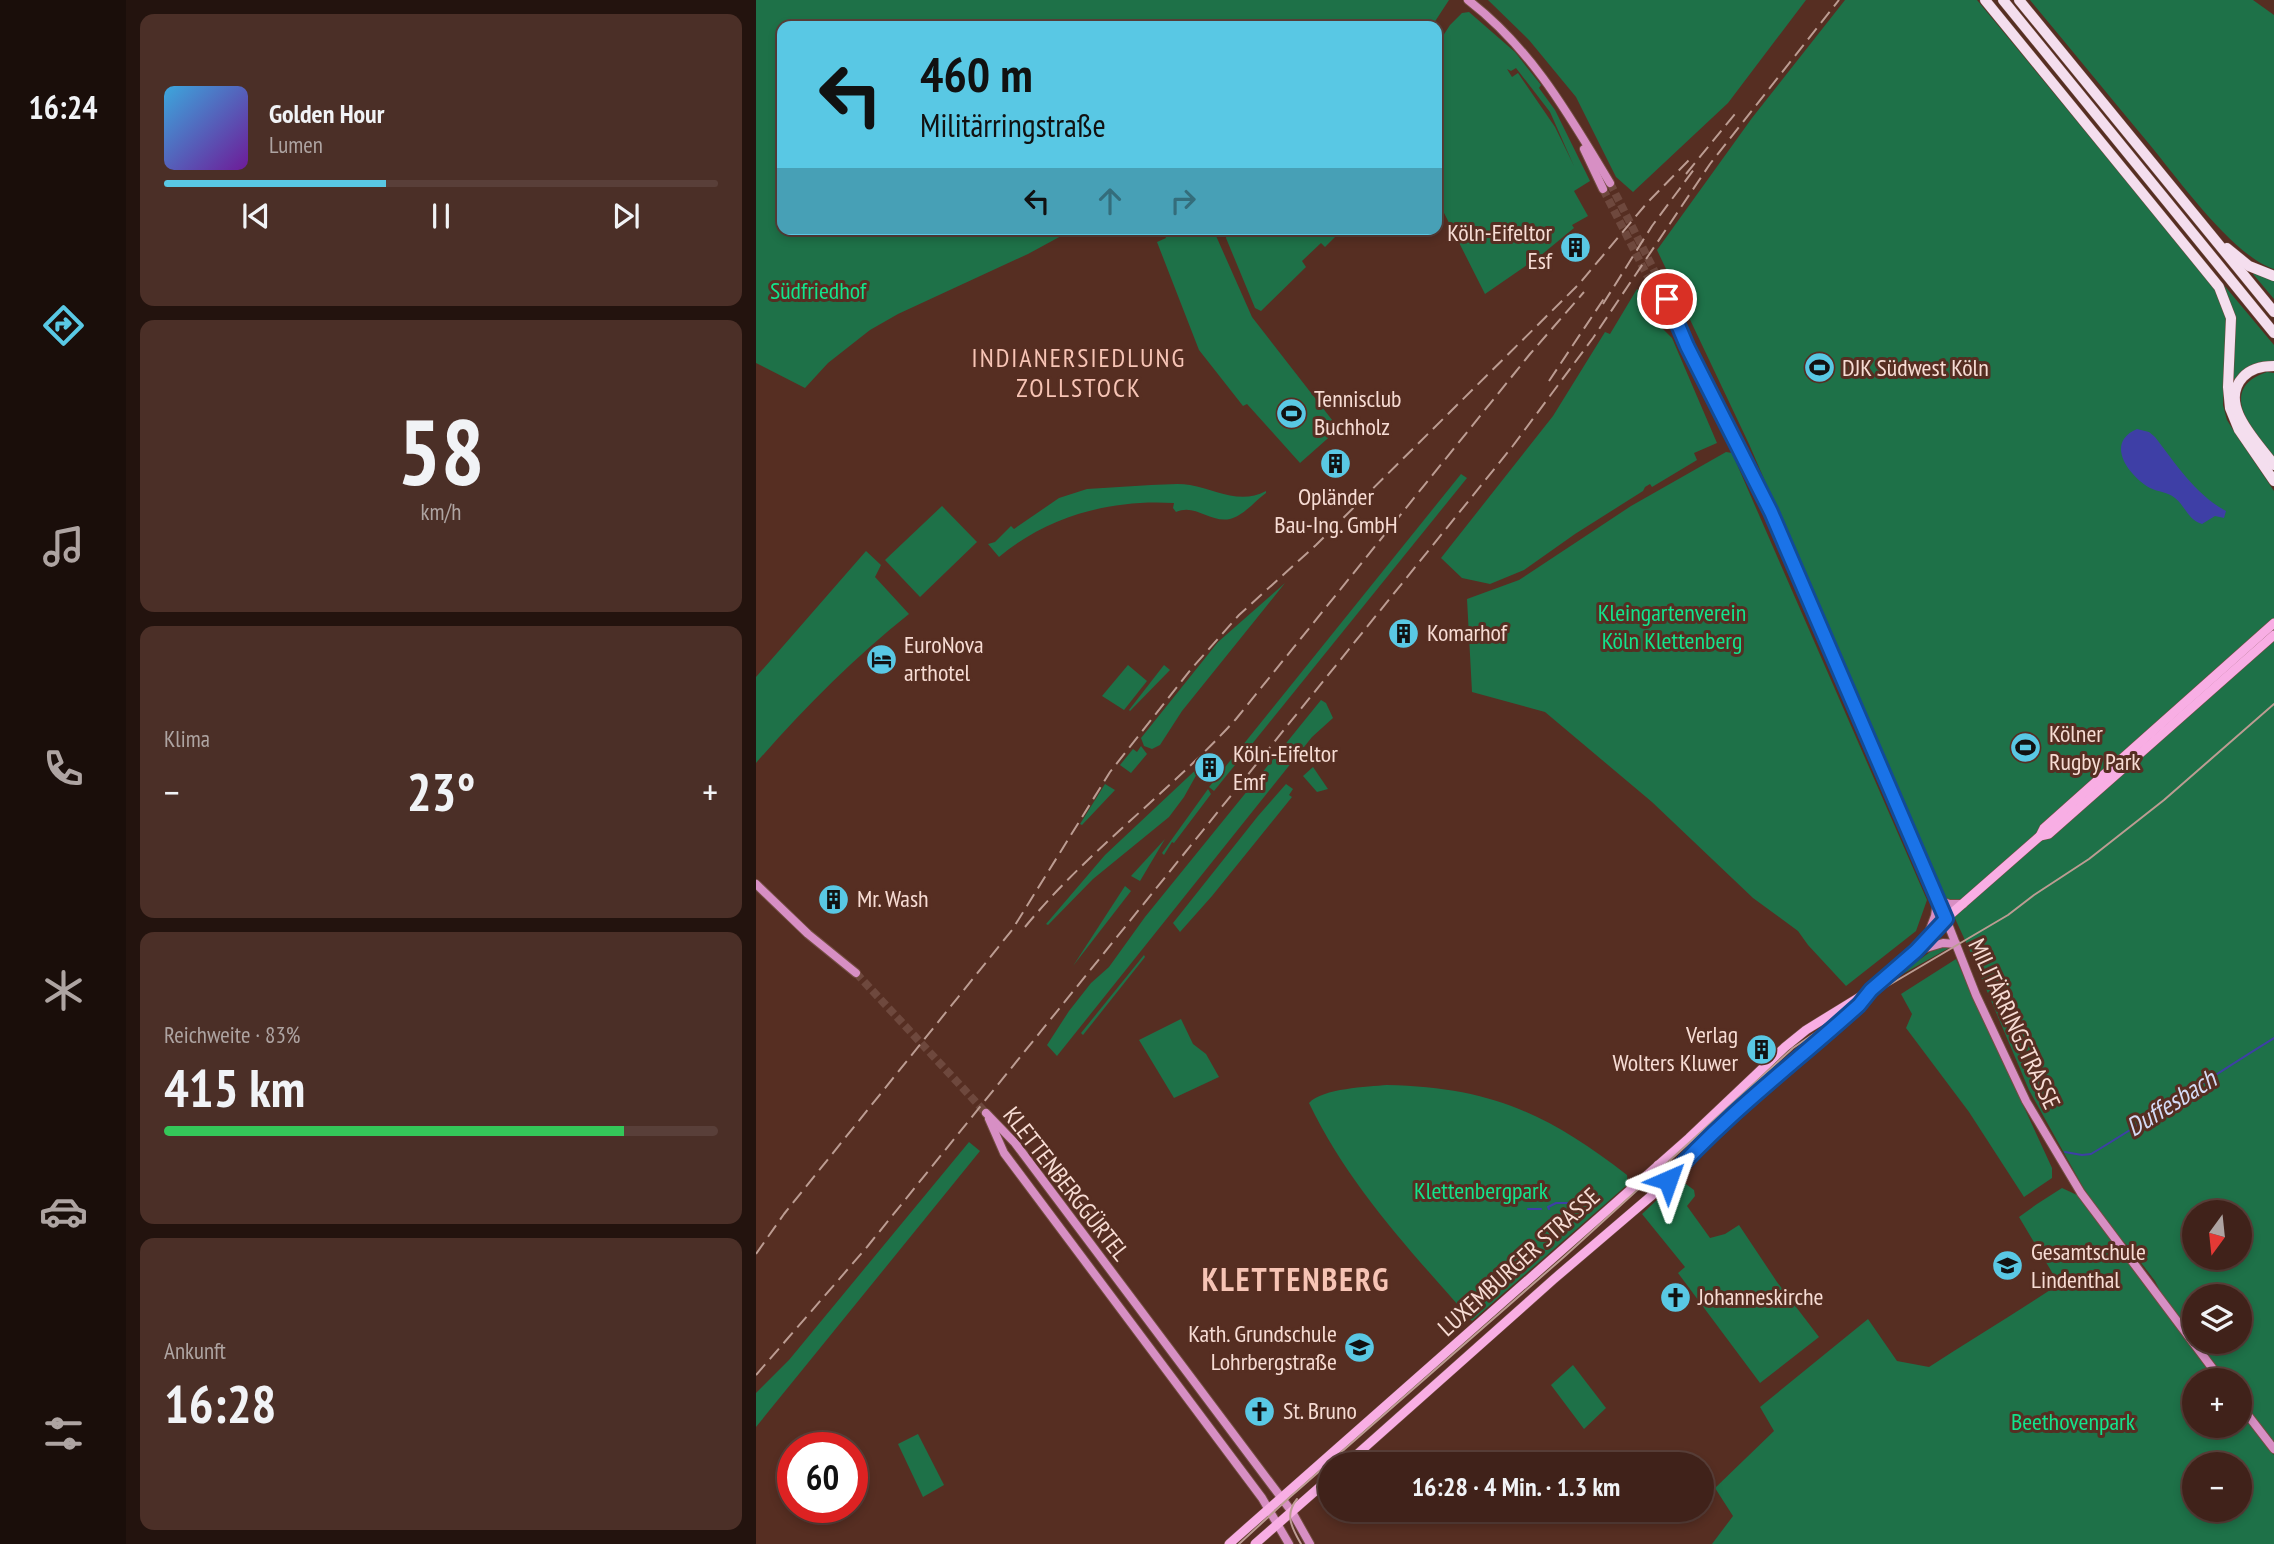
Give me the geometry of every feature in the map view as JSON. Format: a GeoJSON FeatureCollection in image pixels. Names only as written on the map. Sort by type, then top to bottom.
{"type":"FeatureCollection","features":[{"type":"Feature","properties":{"kind":"highway"},"geometry":{"type":"LineString","coordinates":[[1985,0],[2219,287],[2231,318],[2228,387],[2230,408],[2239,430],[2274,481]]}},
{"type":"Feature","properties":{"kind":"highway"},"geometry":{"type":"LineString","coordinates":[[2003,0],[2274,333]]}},
{"type":"Feature","properties":{"kind":"highway"},"geometry":{"type":"LineString","coordinates":[[2019,0],[2274,312]]}},
{"type":"Feature","properties":{"kind":"highway"},"geometry":{"type":"LineString","coordinates":[[2041,68],[2125,150]]}},
{"type":"Feature","properties":{"kind":"highway"},"geometry":{"type":"LineString","coordinates":[[2210,233],[2249,266],[2274,276]]}},
{"type":"Feature","properties":{"kind":"highway"},"geometry":{"type":"LineString","coordinates":[[2274,366],[2260,367],[2248,372],[2240,381],[2235,397],[2236,407],[2244,425],[2274,465]]}},
{"type":"Feature","properties":{"kind":"main road"},"geometry":{"type":"LineString","coordinates":[[1468,0],[1508,34],[1527,55],[1565,108],[1606,186]]}},
{"type":"Feature","properties":{"kind":"main road","name":"MILITÄRRINGSTRASSE"},"geometry":{"type":"LineString","coordinates":[[1654,279],[1771,512],[2012,1074],[2061,1162],[2112,1237],[2212,1368]]}},
{"type":"Feature","properties":{"kind":"main road","name":"LUXEMBURGER STRASSE"},"geometry":{"type":"LineString","coordinates":[[1229,1544],[1659,1167],[1785,1047],[1871,990],[1916,951],[1946,919],[2040,836],[2044,828],[2274,623]]}},
{"type":"Feature","properties":{"kind":"main road","name":"LUXEMBURGER STRASSE"},"geometry":{"type":"LineString","coordinates":[[2040,836],[2049,834],[2274,635]]}},
{"type":"Feature","properties":{"kind":"main road"},"geometry":{"type":"LineString","coordinates":[[756,884],[808,934],[856,973]]}},
{"type":"Feature","properties":{"kind":"main road"},"geometry":{"type":"LineString","coordinates":[[1926,941],[1935,916],[1937,899],[1949,904],[1963,904]]}},
{"type":"Feature","properties":{"kind":"main road"},"geometry":{"type":"LineString","coordinates":[[1916,951],[1943,943],[1956,944]]}},
{"type":"Feature","properties":{"kind":"main road","name":"LUXEMBURGER STRASSE"},"geometry":{"type":"LineString","coordinates":[[1359,1452],[1430,1384],[1657,1191],[1751,1100],[1859,1005],[1871,990]]}},
{"type":"Feature","properties":{"kind":"main road"},"geometry":{"type":"LineString","coordinates":[[1785,1047],[1793,1048],[1796,1052],[1789,1067]]}},
{"type":"Feature","properties":{"kind":"main road","name":"KLETTENBERGGÜRTEL"},"geometry":{"type":"LineString","coordinates":[[1289,1544],[1235,1462],[1004,1153],[986,1113],[1015,1143],[1292,1511],[1310,1544]]}},
{"type":"Feature","properties":{"kind":"main road"},"geometry":{"type":"LineString","coordinates":[[1659,1167],[1668,1172],[1677,1171]]}},
{"type":"Feature","properties":{"kind":"main road"},"geometry":{"type":"LineString","coordinates":[[1657,1191],[1661,1179],[1659,1167]]}},
{"type":"Feature","properties":{"kind":"main road"},"geometry":{"type":"LineString","coordinates":[[1415,1380],[1430,1384],[1428,1373],[1434,1362]]}},
{"type":"Feature","properties":{"kind":"main road"},"geometry":{"type":"LineString","coordinates":[[2252,1421],[2274,1449]]}},
{"type":"Feature","properties":{"kind":"main road"},"geometry":{"type":"LineString","coordinates":[[1235,1462],[1239,1454],[1249,1454]]}},
{"type":"Feature","properties":{"kind":"main road"},"geometry":{"type":"LineString","coordinates":[[1255,1544],[1318,1488]]}},
{"type":"Feature","properties":{"kind":"green space","name":"Südfriedhof"},"geometry":{"type":"Polygon","coordinates":[[[756,0],[1449,0],[1435,21],[777,21],[777,235],[1063,235],[870,330],[828,363],[805,388],[756,363],[756,0]]]}},
{"type":"Feature","properties":{"kind":"green space"},"geometry":{"type":"Polygon","coordinates":[[[1488,0],[1806,0],[1728,103],[1633,192],[1616,177],[1576,97],[1529,40],[1488,0]]]}},
{"type":"Feature","properties":{"kind":"green space"},"geometry":{"type":"Polygon","coordinates":[[[1845,0],[1977,0],[2217,291],[2227,317],[2223,405],[2227,420],[2274,491],[2274,1444],[2252,1415],[2252,1368],[2216,1368],[2206,1354],[2252,1354],[2252,1284],[2182,1284],[2182,1323],[2165,1301],[2155,1281],[2117,1236],[2084,1189],[2029,1090],[1970,951],[1946,899],[1939,892],[1942,891],[1749,444],[1657,250],[1752,118],[1845,0]]]}},
{"type":"Feature","properties":{"kind":"green space"},"geometry":{"type":"Polygon","coordinates":[[[2030,0],[2253,0],[2274,15],[2274,269],[2258,262],[2242,249],[2208,215],[2030,0]]]}},
{"type":"Feature","properties":{"kind":"green space"},"geometry":{"type":"Polygon","coordinates":[[[1469,12],[1515,52],[1541,85],[1539,88],[1555,110],[1590,181],[1574,191],[1588,216],[1572,225],[1574,228],[1540,256],[1485,294],[1442,209],[1442,37],[1462,13],[1469,12]],[[1516,68],[1511,71],[1507,69],[1512,77],[1518,73],[1555,127],[1574,166],[1550,112],[1516,68]]]}},
{"type":"Feature","properties":{"kind":"green space"},"geometry":{"type":"Polygon","coordinates":[[[1165,235],[1216,235],[1252,317],[1336,425],[1335,432],[1300,463],[1247,404],[1243,406],[1199,350],[1157,242],[1166,238],[1165,235]]]}},
{"type":"Feature","properties":{"kind":"green space"},"geometry":{"type":"Polygon","coordinates":[[[1226,235],[1337,235],[1325,247],[1321,243],[1302,261],[1306,267],[1261,311],[1255,308],[1226,235]]]}},
{"type":"Feature","properties":{"kind":"green space"},"geometry":{"type":"Polygon","coordinates":[[[2256,272],[2274,279],[2274,299],[2253,274],[2256,272]]]}},
{"type":"Feature","properties":{"kind":"green space"},"geometry":{"type":"Polygon","coordinates":[[[2223,284],[2274,345],[2274,363],[2236,380],[2231,377],[2233,357],[2221,286],[2223,284]]]}},
{"type":"Feature","properties":{"kind":"green space","name":"Kleingartenverein Köln Klettenberg"},"geometry":{"type":"Polygon","coordinates":[[[1637,289],[1643,293],[1648,309],[1658,324],[1672,338],[1717,443],[1694,453],[1697,460],[1652,487],[1650,484],[1645,487],[1643,491],[1524,570],[1490,584],[1462,578],[1441,558],[1553,416],[1605,332],[1610,334],[1637,289]]]}},
{"type":"Feature","properties":{"kind":"green space"},"geometry":{"type":"Polygon","coordinates":[[[2267,372],[2274,373],[2274,459],[2249,424],[2241,400],[2243,389],[2252,380],[2267,372]]]}},
{"type":"Feature","properties":{"kind":"green space","name":"Kleingartenverein Köln Klettenberg"},"geometry":{"type":"Polygon","coordinates":[[[1726,452],[1732,453],[1927,900],[1916,931],[1846,986],[1798,931],[1753,898],[1652,802],[1545,712],[1472,692],[1467,599],[1519,580],[1631,506],[1726,452]]]}},
{"type":"Feature","properties":{"kind":"green space"},"geometry":{"type":"Polygon","coordinates":[[[1461,474],[1467,478],[1214,791],[1209,787],[1461,474]]]}},
{"type":"Feature","properties":{"kind":"green space"},"geometry":{"type":"Polygon","coordinates":[[[1176,484],[1238,497],[1266,493],[1244,512],[1230,519],[1190,510],[1176,512],[1174,503],[1127,504],[1081,513],[1059,521],[1018,543],[999,557],[988,544],[995,542],[1011,526],[1014,529],[1059,498],[1087,489],[1176,484]]]}},
{"type":"Feature","properties":{"kind":"green space"},"geometry":{"type":"Polygon","coordinates":[[[942,506],[977,542],[920,597],[885,560],[942,506]]]}},
{"type":"Feature","properties":{"kind":"green space"},"geometry":{"type":"Polygon","coordinates":[[[866,551],[881,565],[875,577],[909,614],[829,685],[756,763],[756,677],[866,551]]]}},
{"type":"Feature","properties":{"kind":"green space"},"geometry":{"type":"Polygon","coordinates":[[[1285,583],[1182,711],[1160,745],[1152,749],[1144,746],[1141,738],[1218,642],[1285,583]]]}},
{"type":"Feature","properties":{"kind":"green space"},"geometry":{"type":"Polygon","coordinates":[[[1128,665],[1147,681],[1124,710],[1102,696],[1128,665]]]}},
{"type":"Feature","properties":{"kind":"green space"},"geometry":{"type":"Polygon","coordinates":[[[1164,665],[1170,670],[1130,711],[1129,710],[1164,665]]]}},
{"type":"Feature","properties":{"kind":"green space"},"geometry":{"type":"Polygon","coordinates":[[[1321,700],[1326,703],[1333,718],[1312,737],[1057,1056],[1047,1045],[1069,1011],[1091,983],[1109,967],[1145,917],[1321,700]]]}},
{"type":"Feature","properties":{"kind":"green space"},"geometry":{"type":"Polygon","coordinates":[[[1141,746],[1147,754],[1131,773],[1120,765],[1133,749],[1137,752],[1141,746]]]}},
{"type":"Feature","properties":{"kind":"green space"},"geometry":{"type":"Polygon","coordinates":[[[1203,763],[1169,817],[1093,879],[1048,925],[1046,924],[1105,855],[1203,763]]]}},
{"type":"Feature","properties":{"kind":"green space"},"geometry":{"type":"Polygon","coordinates":[[[1313,767],[1328,789],[1317,792],[1303,776],[1313,767]]]}},
{"type":"Feature","properties":{"kind":"green space"},"geometry":{"type":"Polygon","coordinates":[[[1105,784],[1115,790],[1082,825],[1080,824],[1105,784]]]}},
{"type":"Feature","properties":{"kind":"green space"},"geometry":{"type":"Polygon","coordinates":[[[1286,784],[1293,789],[1289,795],[1292,797],[1180,932],[1173,923],[1286,784]]]}},
{"type":"Feature","properties":{"kind":"green space"},"geometry":{"type":"Polygon","coordinates":[[[1208,789],[1211,794],[1164,855],[1162,853],[1208,789]]]}},
{"type":"Feature","properties":{"kind":"green space"},"geometry":{"type":"Polygon","coordinates":[[[1165,839],[1140,881],[1131,876],[1165,839]]]}},
{"type":"Feature","properties":{"kind":"green space"},"geometry":{"type":"Polygon","coordinates":[[[1125,886],[1131,891],[1073,966],[1125,886]]]}},
{"type":"Feature","properties":{"kind":"green space"},"geometry":{"type":"Polygon","coordinates":[[[1943,947],[1949,948],[1892,980],[1930,952],[1943,947]]]}},
{"type":"Feature","properties":{"kind":"green space"},"geometry":{"type":"Polygon","coordinates":[[[1144,955],[1145,957],[1083,1035],[1081,1033],[1144,955]]]}},
{"type":"Feature","properties":{"kind":"green space"},"geometry":{"type":"Polygon","coordinates":[[[1956,959],[2052,1168],[2052,1178],[2024,1197],[1969,1112],[1906,1028],[1912,1014],[1901,994],[1956,959]]]}},
{"type":"Feature","properties":{"kind":"green space"},"geometry":{"type":"Polygon","coordinates":[[[1181,1019],[1193,1044],[1206,1054],[1219,1077],[1174,1098],[1139,1040],[1181,1019]]]}},
{"type":"Feature","properties":{"kind":"green space","name":"Klettenbergpark"},"geometry":{"type":"Polygon","coordinates":[[[1387,1085],[1456,1091],[1515,1108],[1543,1120],[1598,1153],[1627,1175],[1628,1184],[1472,1321],[1383,1218],[1343,1163],[1309,1103],[1335,1091],[1387,1085]]]}},
{"type":"Feature","properties":{"kind":"green space"},"geometry":{"type":"Polygon","coordinates":[[[969,1142],[980,1151],[756,1427],[756,1393],[789,1360],[969,1142]]]}},
{"type":"Feature","properties":{"kind":"green space"},"geometry":{"type":"Polygon","coordinates":[[[1679,1179],[1694,1190],[1695,1196],[1687,1206],[1710,1238],[1725,1234],[1739,1225],[1777,1282],[1819,1337],[1760,1383],[1678,1273],[1685,1267],[1642,1214],[1679,1179]]]}},
{"type":"Feature","properties":{"kind":"green space","name":"Beethovenpark"},"geometry":{"type":"Polygon","coordinates":[[[2062,1188],[2077,1195],[2182,1334],[2182,1354],[2197,1354],[2207,1368],[2182,1368],[2182,1438],[2252,1438],[2252,1426],[2274,1455],[2274,1544],[1712,1544],[1733,1516],[1715,1488],[1774,1431],[1760,1407],[1868,1319],[1897,1361],[1929,1367],[2059,1284],[2019,1217],[2062,1188]]]}},
{"type":"Feature","properties":{"kind":"green space"},"geometry":{"type":"Polygon","coordinates":[[[1573,1365],[1606,1408],[1584,1429],[1551,1385],[1573,1365]]]}},
{"type":"Feature","properties":{"kind":"green space"},"geometry":{"type":"Polygon","coordinates":[[[918,1434],[944,1485],[923,1497],[898,1444],[918,1434]]]}},
{"type":"Feature","properties":{"kind":"shaded area"},"geometry":{"type":"Polygon","coordinates":[[[2137,429],[2149,432],[2155,437],[2196,487],[2226,511],[2224,518],[2215,516],[2202,524],[2197,522],[2175,498],[2150,488],[2134,476],[2121,451],[2122,442],[2127,435],[2137,429]]]}},
{"type":"Feature","properties":{"kind":"waterway","name":"Duffesbach"},"geometry":{"type":"LineString","coordinates":[[2065,1152],[2091,1154],[2274,1038]]}},
{"type":"Feature","properties":{"kind":"waterway"},"geometry":{"type":"LineString","coordinates":[[1549,1209],[1548,1207],[1556,1203],[1573,1203],[1576,1198],[1588,1193]]}},
{"type":"Feature","properties":{"kind":"waterway"},"geometry":{"type":"LineString","coordinates":[[1528,1209],[1541,1209]]}},
{"type":"Feature","properties":{"kind":"tunnel"},"geometry":{"type":"LineString","coordinates":[[1610,183],[1657,276]]}},
{"type":"Feature","properties":{"kind":"tunnel"},"geometry":{"type":"LineString","coordinates":[[1603,189],[1651,283]]}},
{"type":"Feature","properties":{"kind":"tunnel"},"geometry":{"type":"LineString","coordinates":[[856,973],[986,1113]]}},
{"type":"Feature","properties":{"kind":"tram line"},"geometry":{"type":"LineString","coordinates":[[1239,1544],[1565,1256],[1793,1048],[1862,1001],[2008,915],[2089,859],[2164,800],[2274,704]]}},
{"type":"Feature","properties":{"kind":"tram line"},"geometry":{"type":"LineString","coordinates":[[1297,1499],[1290,1516],[1292,1527],[1301,1544]]}},
{"type":"Feature","properties":{"kind":"railway"},"geometry":{"type":"LineString","coordinates":[[756,1375],[867,1247],[1512,447],[1593,338],[1710,164],[1839,0]]}},
{"type":"Feature","properties":{"kind":"railway"},"geometry":{"type":"LineString","coordinates":[[1686,174],[1739,109]]}},
{"type":"Feature","properties":{"kind":"railway"},"geometry":{"type":"LineString","coordinates":[[756,1254],[784,1214],[1012,930],[1110,772],[1192,668],[1239,615],[1316,545],[1579,284],[1647,203],[1689,160]]}},
{"type":"Feature","properties":{"kind":"railway"},"geometry":{"type":"LineString","coordinates":[[1603,304],[1652,226],[1695,168]]}},
{"type":"Feature","properties":{"kind":"railway"},"geometry":{"type":"LineString","coordinates":[[1025,927],[1075,872],[1211,746],[1236,719],[1530,354],[1584,292]]}},
{"type":"Feature","properties":{"kind":"railway"},"geometry":{"type":"LineString","coordinates":[[1549,381],[1607,294]]}},
{"type":"Feature","properties":{"kind":"place","name":"Köln-Eifeltor Esf"},"geometry":{"type":"Point","coordinates":[1575,247]}},
{"type":"Feature","properties":{"kind":"place","name":"DJK Südwest Köln"},"geometry":{"type":"Point","coordinates":[1819,368]}},
{"type":"Feature","properties":{"kind":"place","name":"Tennisclub Buchholz"},"geometry":{"type":"Point","coordinates":[1291,413]}},
{"type":"Feature","properties":{"kind":"place","name":"Opländer Bau-Ing. GmbH"},"geometry":{"type":"Point","coordinates":[1336,463]}},
{"type":"Feature","properties":{"kind":"place","name":"Komarhof"},"geometry":{"type":"Point","coordinates":[1404,633]}},
{"type":"Feature","properties":{"kind":"place","name":"EuroNova arthotel"},"geometry":{"type":"Point","coordinates":[881,659]}},
{"type":"Feature","properties":{"kind":"place","name":"Kölner Rugby Park"},"geometry":{"type":"Point","coordinates":[2026,748]}},
{"type":"Feature","properties":{"kind":"place","name":"Köln-Eifeltor Emf"},"geometry":{"type":"Point","coordinates":[1210,768]}},
{"type":"Feature","properties":{"kind":"place","name":"Mr. Wash"},"geometry":{"type":"Point","coordinates":[834,899]}},
{"type":"Feature","properties":{"kind":"place","name":"Verlag Wolters Kluwer"},"geometry":{"type":"Point","coordinates":[1761,1049]}},
{"type":"Feature","properties":{"kind":"place","name":"Gesamtschule Lindenthal"},"geometry":{"type":"Point","coordinates":[2008,1266]}},
{"type":"Feature","properties":{"kind":"place","name":"Johanneskirche"},"geometry":{"type":"Point","coordinates":[1675,1297]}},
{"type":"Feature","properties":{"kind":"place","name":"Kath. Grundschule Lohrbergstraße"},"geometry":{"type":"Point","coordinates":[1360,1348]}},
{"type":"Feature","properties":{"kind":"place","name":"St. Bruno"},"geometry":{"type":"Point","coordinates":[1260,1411]}},
{"type":"Feature","properties":{"kind":"district","name":"INDIANERSIEDLUNG ZOLLSTOCK"},"geometry":{"type":"Point","coordinates":[1079,373]}},
{"type":"Feature","properties":{"kind":"district","name":"KLETTENBERG"},"geometry":{"type":"Point","coordinates":[1296,1280]}},
{"type":"Feature","properties":{"kind":"route"},"geometry":{"type":"LineString","coordinates":[[1667,299],[1687,346],[1771,512],[1946,919],[1916,951],[1871,990],[1859,1005],[1751,1100],[1668,1180]]}}]}
